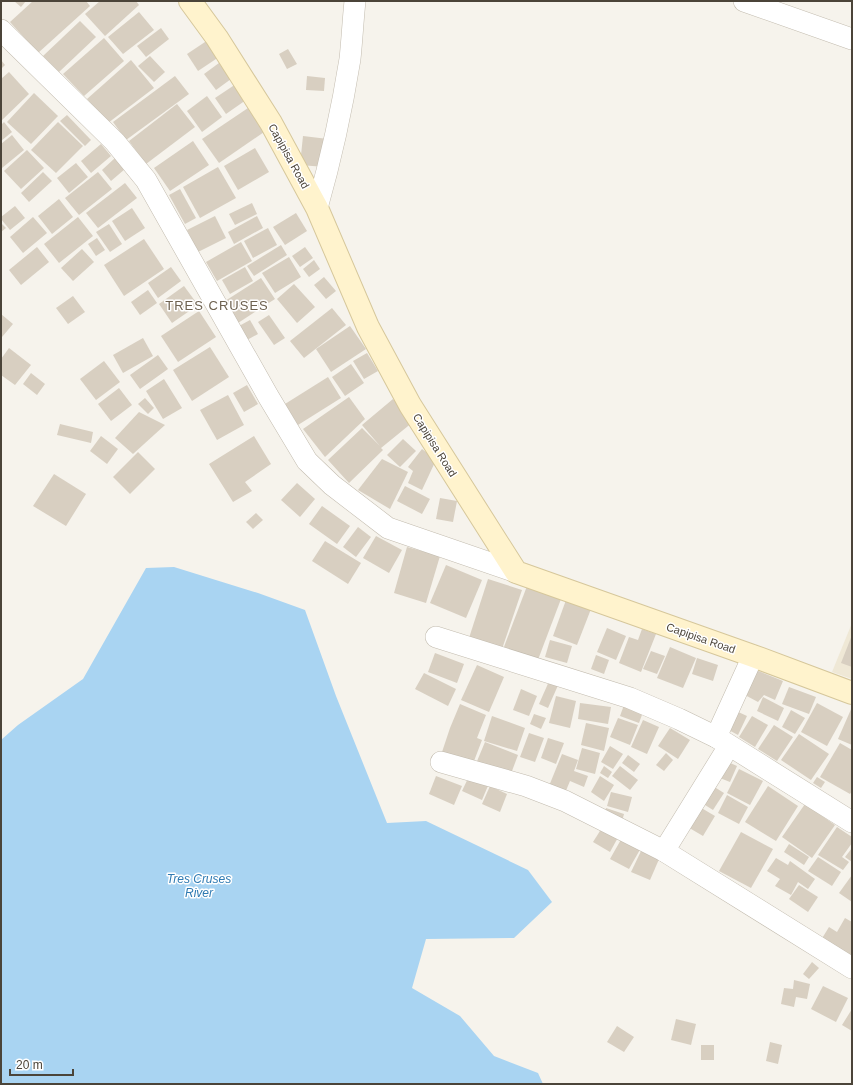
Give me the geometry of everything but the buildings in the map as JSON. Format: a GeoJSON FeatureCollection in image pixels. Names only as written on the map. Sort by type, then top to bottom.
{"type":"FeatureCollection","features":[{"type":"Feature","properties":{"kind":"street","name":"Capipisa Road"},"geometry":{"type":"LineString","coordinates":[[190,1],[217,38],[271,123],[317,208],[368,327],[410,405],[516,572],[753,656],[852,693]]}},
{"type":"Feature","properties":{"kind":"street"},"geometry":{"type":"LineString","coordinates":[[317,208],[330,163],[338,124],[350,58],[355,1]]}},
{"type":"Feature","properties":{"kind":"street"},"geometry":{"type":"LineString","coordinates":[[744,1],[852,39]]}},
{"type":"Feature","properties":{"kind":"street"},"geometry":{"type":"LineString","coordinates":[[1,30],[115,142],[146,180],[268,396],[307,461],[332,485],[388,528],[516,572]]}},
{"type":"Feature","properties":{"kind":"street"},"geometry":{"type":"LineString","coordinates":[[436,637],[630,698],[678,719],[723,742],[852,822]]}},
{"type":"Feature","properties":{"kind":"street"},"geometry":{"type":"LineString","coordinates":[[664,851],[723,742],[753,656]]}},
{"type":"Feature","properties":{"kind":"street"},"geometry":{"type":"LineString","coordinates":[[441,762],[526,786],[565,801],[664,851],[852,968]]}},
{"type":"Feature","properties":{"kind":"shaded area"},"geometry":{"type":"Polygon","coordinates":[[[852,623],[852,679],[832,672],[852,623]]]}},
{"type":"Feature","properties":{"kind":"water","name":"Tres Cruses River"},"geometry":{"type":"Polygon","coordinates":[[[174,567],[258,593],[305,610],[336,696],[387,823],[426,821],[528,870],[552,902],[514,938],[426,939],[412,988],[460,1016],[494,1056],[538,1073],[543,1084],[1,1084],[1,740],[18,725],[83,679],[146,568],[174,567]]]}},
{"type":"Feature","properties":{"kind":"district","name":"TRES CRUSES"},"geometry":{"type":"Point","coordinates":[217,305]}}]}
